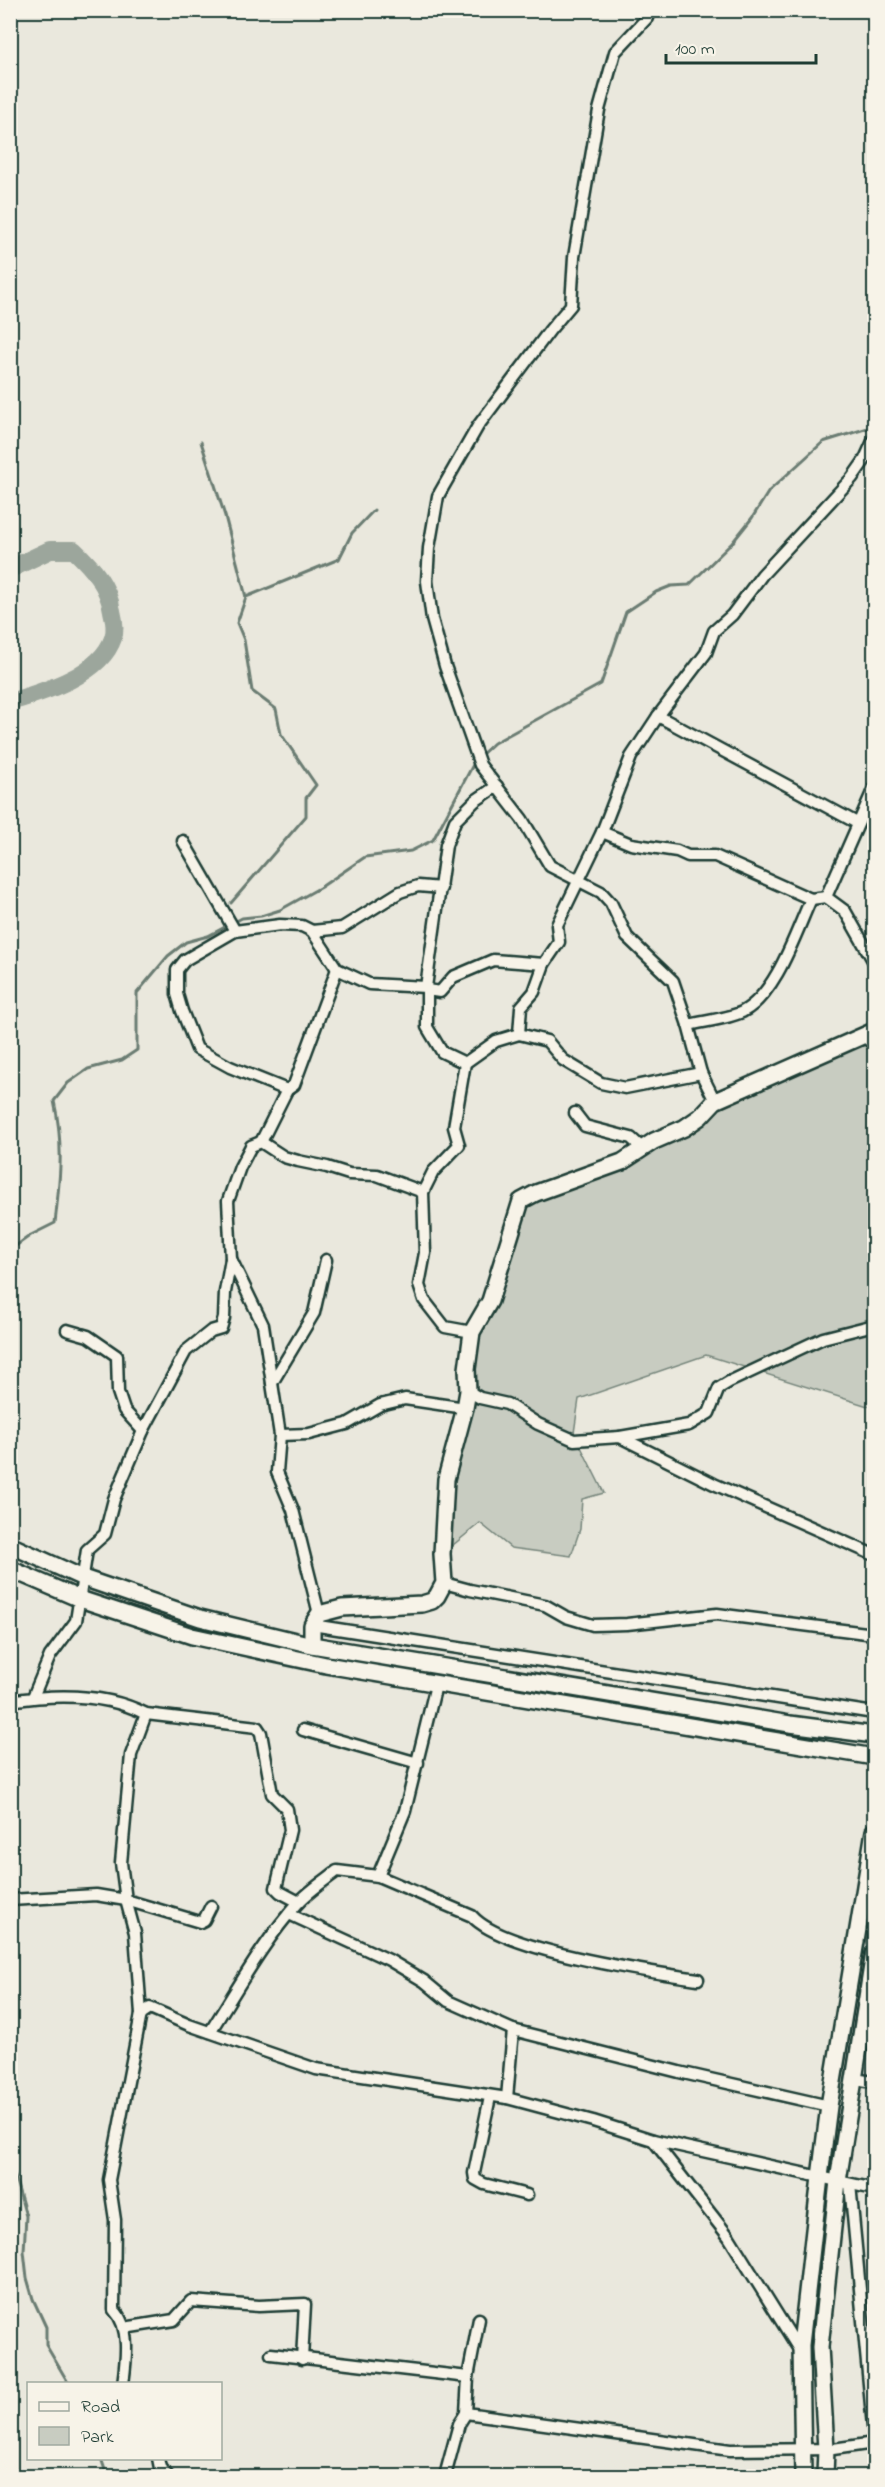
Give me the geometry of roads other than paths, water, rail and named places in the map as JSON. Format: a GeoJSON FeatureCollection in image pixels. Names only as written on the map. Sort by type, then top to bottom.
{"type":"FeatureCollection","features":[{"type":"Feature","properties":{"kind":"street"},"geometry":{"type":"LineString","coordinates":[[648,10],[647,18],[615,52],[599,110],[574,256],[572,305],[549,330],[478,426],[438,496],[429,548],[427,581],[432,619],[445,666],[478,760],[522,819],[550,866],[601,892],[611,903],[627,937],[673,981],[701,1073],[715,1101]]}},
{"type":"Feature","properties":{"kind":"street"},"geometry":{"type":"LineString","coordinates":[[519,1034],[520,1007],[534,992],[544,964],[559,942],[557,926],[602,832],[631,757],[658,716],[706,653],[714,631],[732,615],[762,574],[852,478],[864,461],[874,439]]}},
{"type":"Feature","properties":{"kind":"street"},"geometry":{"type":"LineString","coordinates":[[658,716],[857,823]]}},
{"type":"Feature","properties":{"kind":"street"},"geometry":{"type":"LineString","coordinates":[[465,1063],[442,1052],[436,1044],[428,1027],[426,989],[446,845],[455,821],[475,801],[497,786]]}},
{"type":"Feature","properties":{"kind":"street"},"geometry":{"type":"LineString","coordinates":[[826,897],[874,788]]}},
{"type":"Feature","properties":{"kind":"street"},"geometry":{"type":"LineString","coordinates":[[602,832],[631,844],[676,851],[688,856],[715,856],[811,899],[826,897],[845,911],[874,962]]}},
{"type":"Feature","properties":{"kind":"street"},"geometry":{"type":"LineString","coordinates":[[183,841],[232,926]]}},
{"type":"Feature","properties":{"kind":"street"},"geometry":{"type":"LineString","coordinates":[[312,931],[342,928],[400,892],[418,886],[441,888]]}},
{"type":"Feature","properties":{"kind":"street"},"geometry":{"type":"LineString","coordinates":[[688,1025],[742,1012],[762,995],[778,970],[811,899]]}},
{"type":"Feature","properties":{"kind":"street"},"geometry":{"type":"LineString","coordinates":[[287,1090],[239,1072],[197,1048],[182,1011],[177,994],[177,970],[185,960],[232,926],[302,926],[312,931],[337,969],[369,984],[440,992],[453,977],[493,960],[544,964]]}},
{"type":"Feature","properties":{"kind":"street"},"geometry":{"type":"LineString","coordinates":[[33,1697],[50,1656],[76,1621],[87,1550],[105,1534],[114,1499],[143,1431],[186,1351],[211,1330],[221,1328],[231,1259],[228,1201],[240,1167],[251,1146],[261,1142],[287,1090],[294,1085],[337,969]]}},
{"type":"Feature","properties":{"kind":"street"},"geometry":{"type":"LineString","coordinates":[[472,1332],[445,1327],[424,1300],[420,1285],[425,1253],[423,1192],[433,1172],[459,1145],[454,1128],[465,1063],[496,1041],[519,1034],[547,1041],[563,1060],[601,1083],[626,1088],[701,1073]]}},
{"type":"Feature","properties":{"kind":"street"},"geometry":{"type":"LineString","coordinates":[[316,1620],[342,1608],[422,1604],[432,1601],[437,1596],[444,1582],[442,1554],[446,1479],[465,1408],[472,1332],[489,1301],[520,1201],[622,1162],[654,1141],[684,1128],[700,1117],[715,1101],[871,1037]]}},
{"type":"Feature","properties":{"kind":"street"},"geometry":{"type":"LineString","coordinates":[[575,1113],[585,1126],[631,1138],[643,1149]]}},
{"type":"Feature","properties":{"kind":"street"},"geometry":{"type":"LineString","coordinates":[[261,1142],[284,1157],[349,1174],[377,1175],[423,1192]]}},
{"type":"Feature","properties":{"kind":"street"},"geometry":{"type":"LineString","coordinates":[[231,1259],[263,1325],[280,1435],[277,1472],[293,1510],[316,1620],[312,1645]]}},
{"type":"Feature","properties":{"kind":"street"},"geometry":{"type":"LineString","coordinates":[[272,1383],[314,1313],[326,1260]]}},
{"type":"Feature","properties":{"kind":"street"},"geometry":{"type":"LineString","coordinates":[[468,1391],[480,1398],[507,1404],[538,1424],[574,1440],[620,1437],[689,1425],[710,1413],[719,1388],[729,1382],[823,1338],[874,1325]]}},
{"type":"Feature","properties":{"kind":"street"},"geometry":{"type":"LineString","coordinates":[[67,1330],[88,1335],[117,1356],[118,1392],[124,1410],[143,1431]]}},
{"type":"Feature","properties":{"kind":"street"},"geometry":{"type":"LineString","coordinates":[[280,1435],[309,1434],[347,1424],[380,1405],[405,1399],[465,1408]]}},
{"type":"Feature","properties":{"kind":"street"},"geometry":{"type":"LineString","coordinates":[[620,1437],[714,1484],[874,1556]]}},
{"type":"Feature","properties":{"kind":"street"},"geometry":{"type":"LineString","coordinates":[[10,1545],[83,1578],[201,1617],[312,1645],[779,1722],[874,1735]]}},
{"type":"Feature","properties":{"kind":"street"},"geometry":{"type":"LineString","coordinates":[[10,1569],[80,1599],[192,1636],[326,1665],[874,1757]]}},
{"type":"Feature","properties":{"kind":"street"},"geometry":{"type":"LineString","coordinates":[[444,1582],[470,1590],[545,1605],[566,1617],[593,1625],[627,1624],[717,1614],[874,1633]]}},
{"type":"Feature","properties":{"kind":"street"},"geometry":{"type":"LineString","coordinates":[[316,1620],[874,1713]]}},
{"type":"Feature","properties":{"kind":"street"},"geometry":{"type":"LineString","coordinates":[[378,1876],[405,1811],[436,1684]]}},
{"type":"Feature","properties":{"kind":"street"},"geometry":{"type":"LineString","coordinates":[[10,1701],[33,1697],[103,1698],[131,1706],[146,1714],[257,1727],[261,1733],[272,1794],[287,1809],[290,1830],[276,1888],[299,1902]]}},
{"type":"Feature","properties":{"kind":"street"},"geometry":{"type":"LineString","coordinates":[[123,2382],[124,2328],[121,2317],[114,2310],[115,2220],[109,2180],[141,2014],[135,1933],[126,1900],[121,1863],[131,1755],[146,1714]]}},
{"type":"Feature","properties":{"kind":"street"},"geometry":{"type":"LineString","coordinates":[[303,1730],[418,1763]]}},
{"type":"Feature","properties":{"kind":"street"},"geometry":{"type":"LineString","coordinates":[[803,2476],[801,2354],[820,2177],[829,2106],[874,1831]]}},
{"type":"Feature","properties":{"kind":"street"},"geometry":{"type":"LineString","coordinates":[[210,2032],[254,1959],[289,1914],[299,1902],[337,1871],[378,1876],[472,1916],[478,1923],[511,1939],[612,1966],[698,1980]]}},
{"type":"Feature","properties":{"kind":"street"},"geometry":{"type":"LineString","coordinates":[[10,1900],[81,1895],[126,1900],[200,1922],[204,1920],[210,1906]]}},
{"type":"Feature","properties":{"kind":"street"},"geometry":{"type":"LineString","coordinates":[[289,1914],[389,1960],[424,1981],[448,2001],[513,2030],[679,2072],[829,2106]]}},
{"type":"Feature","properties":{"kind":"street"},"geometry":{"type":"LineString","coordinates":[[825,2476],[826,2449],[820,2347],[844,2182],[854,2079],[874,1959]]}},
{"type":"Feature","properties":{"kind":"street"},"geometry":{"type":"LineString","coordinates":[[141,2014],[150,2008],[210,2032],[316,2069],[507,2098],[653,2140],[874,2189]]}},
{"type":"Feature","properties":{"kind":"street"},"geometry":{"type":"LineString","coordinates":[[507,2098],[513,2030]]}},
{"type":"Feature","properties":{"kind":"street"},"geometry":{"type":"LineString","coordinates":[[854,2079],[874,2082]]}},
{"type":"Feature","properties":{"kind":"street"},"geometry":{"type":"LineString","coordinates":[[490,2097],[474,2173],[475,2179],[484,2184],[527,2195]]}},
{"type":"Feature","properties":{"kind":"street"},"geometry":{"type":"LineString","coordinates":[[653,2140],[729,2237],[801,2354]]}},
{"type":"Feature","properties":{"kind":"street"},"geometry":{"type":"LineString","coordinates":[[844,2182],[874,2437]]}},
{"type":"Feature","properties":{"kind":"street"},"geometry":{"type":"LineString","coordinates":[[124,2328],[174,2320],[191,2301],[259,2306],[305,2304],[302,2359]]}},
{"type":"Feature","properties":{"kind":"street"},"geometry":{"type":"LineString","coordinates":[[446,2476],[459,2424],[466,2413],[468,2377],[479,2319]]}},
{"type":"Feature","properties":{"kind":"street"},"geometry":{"type":"LineString","coordinates":[[270,2354],[468,2377]]}},
{"type":"Feature","properties":{"kind":"street"},"geometry":{"type":"LineString","coordinates":[[466,2413],[730,2450],[826,2449],[874,2443]]}},
{"type":"Feature","properties":{"kind":"street"},"geometry":{"type":"LineString","coordinates":[[158,2460],[160,2468],[168,2476]]}},
{"type":"Feature","properties":{"kind":"waterway"},"geometry":{"type":"LineString","coordinates":[[480,756],[494,743],[601,684],[626,612],[656,592],[671,586],[689,585],[732,543],[752,518],[769,491],[823,442],[868,428],[874,420]]}},
{"type":"Feature","properties":{"kind":"waterway"},"geometry":{"type":"LineString","coordinates":[[201,442],[225,516],[246,597]]}},
{"type":"Feature","properties":{"kind":"waterway"},"geometry":{"type":"LineString","coordinates":[[231,903],[306,816],[306,798],[316,785],[281,734],[276,709],[252,691],[244,640],[237,623],[246,597],[339,559],[352,533],[374,510]]}},
{"type":"Feature","properties":{"kind":"waterway"},"geometry":{"type":"LineString","coordinates":[[10,569],[50,550],[74,550],[93,570],[103,585],[110,602],[115,628],[106,651],[84,672],[54,687],[10,702]]}},
{"type":"Feature","properties":{"kind":"waterway"},"geometry":{"type":"LineString","coordinates":[[10,1250],[31,1235],[55,1223],[60,1176],[60,1147],[54,1101],[68,1083],[88,1069],[122,1060],[137,1050],[137,993],[168,956],[186,942],[208,936],[242,918],[261,916],[280,910],[321,887],[365,857],[411,851],[433,840],[475,761]]}},
{"type":"Feature","properties":{"kind":"waterway"},"geometry":{"type":"LineString","coordinates":[[10,2160],[26,2216],[24,2251],[27,2278],[33,2299],[46,2327],[46,2345],[68,2382]]}},
{"type":"Feature","properties":{"kind":"waterway"},"geometry":{"type":"LineString","coordinates":[[102,2460],[107,2476]]}}]}
